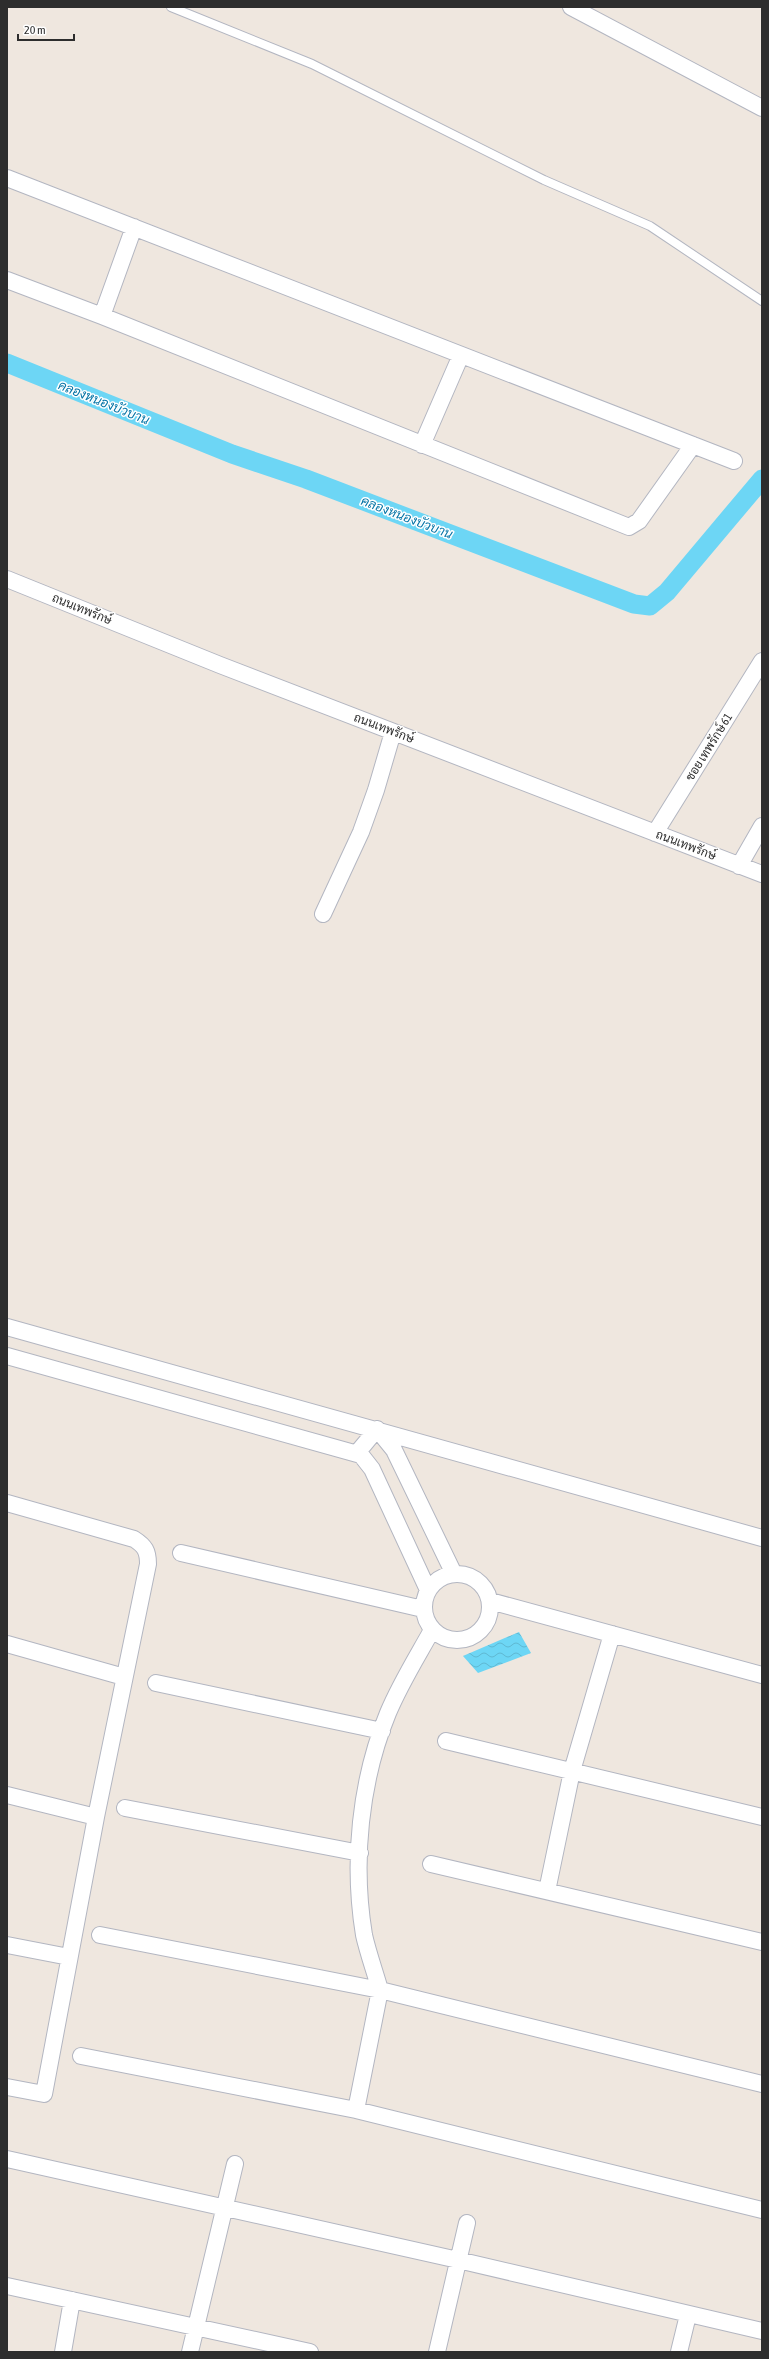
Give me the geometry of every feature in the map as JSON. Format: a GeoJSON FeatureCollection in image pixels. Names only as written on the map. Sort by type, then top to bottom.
{"type":"FeatureCollection","features":[{"type":"Feature","properties":{"kind":"street"},"geometry":{"type":"LineString","coordinates":[[571,7],[762,108]]}},
{"type":"Feature","properties":{"kind":"street"},"geometry":{"type":"LineString","coordinates":[[7,178],[734,461]]}},
{"type":"Feature","properties":{"kind":"street"},"geometry":{"type":"LineString","coordinates":[[102,316],[134,227]]}},
{"type":"Feature","properties":{"kind":"street"},"geometry":{"type":"LineString","coordinates":[[7,280],[102,316],[422,446],[629,527],[639,521],[693,445]]}},
{"type":"Feature","properties":{"kind":"street"},"geometry":{"type":"LineString","coordinates":[[422,446],[461,355]]}},
{"type":"Feature","properties":{"kind":"street","name":"ถนนเทพรักษ์"},"geometry":{"type":"LineString","coordinates":[[7,579],[393,732],[762,874]]}},
{"type":"Feature","properties":{"kind":"street","name":"ซอย เทพรักษ์ 61"},"geometry":{"type":"LineString","coordinates":[[655,833],[762,661]]}},
{"type":"Feature","properties":{"kind":"street"},"geometry":{"type":"LineString","coordinates":[[323,914],[361,832],[376,790],[393,732]]}},
{"type":"Feature","properties":{"kind":"street"},"geometry":{"type":"LineString","coordinates":[[739,866],[762,826]]}},
{"type":"Feature","properties":{"kind":"street"},"geometry":{"type":"LineString","coordinates":[[7,1327],[377,1429],[762,1538]]}},
{"type":"Feature","properties":{"kind":"street"},"geometry":{"type":"LineString","coordinates":[[7,1356],[357,1453],[372,1469],[428,1590]]}},
{"type":"Feature","properties":{"kind":"street"},"geometry":{"type":"LineString","coordinates":[[357,1453],[377,1429]]}},
{"type":"Feature","properties":{"kind":"street"},"geometry":{"type":"LineString","coordinates":[[377,1429],[394,1450],[454,1574]]}},
{"type":"Feature","properties":{"kind":"street"},"geometry":{"type":"LineString","coordinates":[[7,1503],[134,1539],[144,1545],[148,1553],[148,1564],[96,1817],[44,2094],[7,2086]]}},
{"type":"Feature","properties":{"kind":"street"},"geometry":{"type":"LineString","coordinates":[[181,1553],[423,1609]]}},
{"type":"Feature","properties":{"kind":"street"},"geometry":{"type":"LineString","coordinates":[[454,1574],[471,1577],[480,1582],[487,1591],[490,1601],[491,1612],[488,1622],[473,1637],[462,1640],[452,1640],[442,1637],[432,1630],[426,1620],[423,1609],[428,1590],[438,1579],[454,1574]]}},
{"type":"Feature","properties":{"kind":"street"},"geometry":{"type":"LineString","coordinates":[[490,1601],[762,1674]]}},
{"type":"Feature","properties":{"kind":"street"},"geometry":{"type":"LineString","coordinates":[[356,2110],[380,1990],[365,1936],[361,1905],[360,1853],[366,1794],[382,1730],[401,1686],[432,1630]]}},
{"type":"Feature","properties":{"kind":"street"},"geometry":{"type":"LineString","coordinates":[[547,1891],[572,1771],[612,1634]]}},
{"type":"Feature","properties":{"kind":"street"},"geometry":{"type":"LineString","coordinates":[[7,1644],[124,1677]]}},
{"type":"Feature","properties":{"kind":"street"},"geometry":{"type":"LineString","coordinates":[[156,1683],[382,1730]]}},
{"type":"Feature","properties":{"kind":"street"},"geometry":{"type":"LineString","coordinates":[[446,1741],[762,1818]]}},
{"type":"Feature","properties":{"kind":"street"},"geometry":{"type":"LineString","coordinates":[[7,1795],[96,1817]]}},
{"type":"Feature","properties":{"kind":"street"},"geometry":{"type":"LineString","coordinates":[[125,1808],[360,1853]]}},
{"type":"Feature","properties":{"kind":"street"},"geometry":{"type":"LineString","coordinates":[[431,1864],[762,1942]]}},
{"type":"Feature","properties":{"kind":"street"},"geometry":{"type":"LineString","coordinates":[[100,1935],[380,1990],[762,2084]]}},
{"type":"Feature","properties":{"kind":"street"},"geometry":{"type":"LineString","coordinates":[[7,1945],[69,1957]]}},
{"type":"Feature","properties":{"kind":"street"},"geometry":{"type":"LineString","coordinates":[[81,2056],[356,2110],[762,2210]]}},
{"type":"Feature","properties":{"kind":"street"},"geometry":{"type":"LineString","coordinates":[[7,2159],[458,2260],[688,2315],[762,2331]]}},
{"type":"Feature","properties":{"kind":"street"},"geometry":{"type":"LineString","coordinates":[[190,2352],[235,2164]]}},
{"type":"Feature","properties":{"kind":"street"},"geometry":{"type":"LineString","coordinates":[[437,2352],[467,2223]]}},
{"type":"Feature","properties":{"kind":"street"},"geometry":{"type":"LineString","coordinates":[[7,2286],[310,2352]]}},
{"type":"Feature","properties":{"kind":"street"},"geometry":{"type":"LineString","coordinates":[[63,2352],[72,2300]]}},
{"type":"Feature","properties":{"kind":"street"},"geometry":{"type":"LineString","coordinates":[[679,2352],[688,2315]]}},
{"type":"Feature","properties":{"kind":"lane"},"geometry":{"type":"LineString","coordinates":[[171,7],[312,64],[544,180],[650,226],[762,301]]}},
{"type":"Feature","properties":{"kind":"water"},"geometry":{"type":"Polygon","coordinates":[[[519,1632],[531,1653],[478,1673],[463,1656],[519,1632]]]}},
{"type":"Feature","properties":{"kind":"waterway","name":"คลองหนองบัวบาน"},"geometry":{"type":"LineString","coordinates":[[7,363],[232,454],[306,479],[634,604],[650,606],[667,592],[762,479]]}}]}
